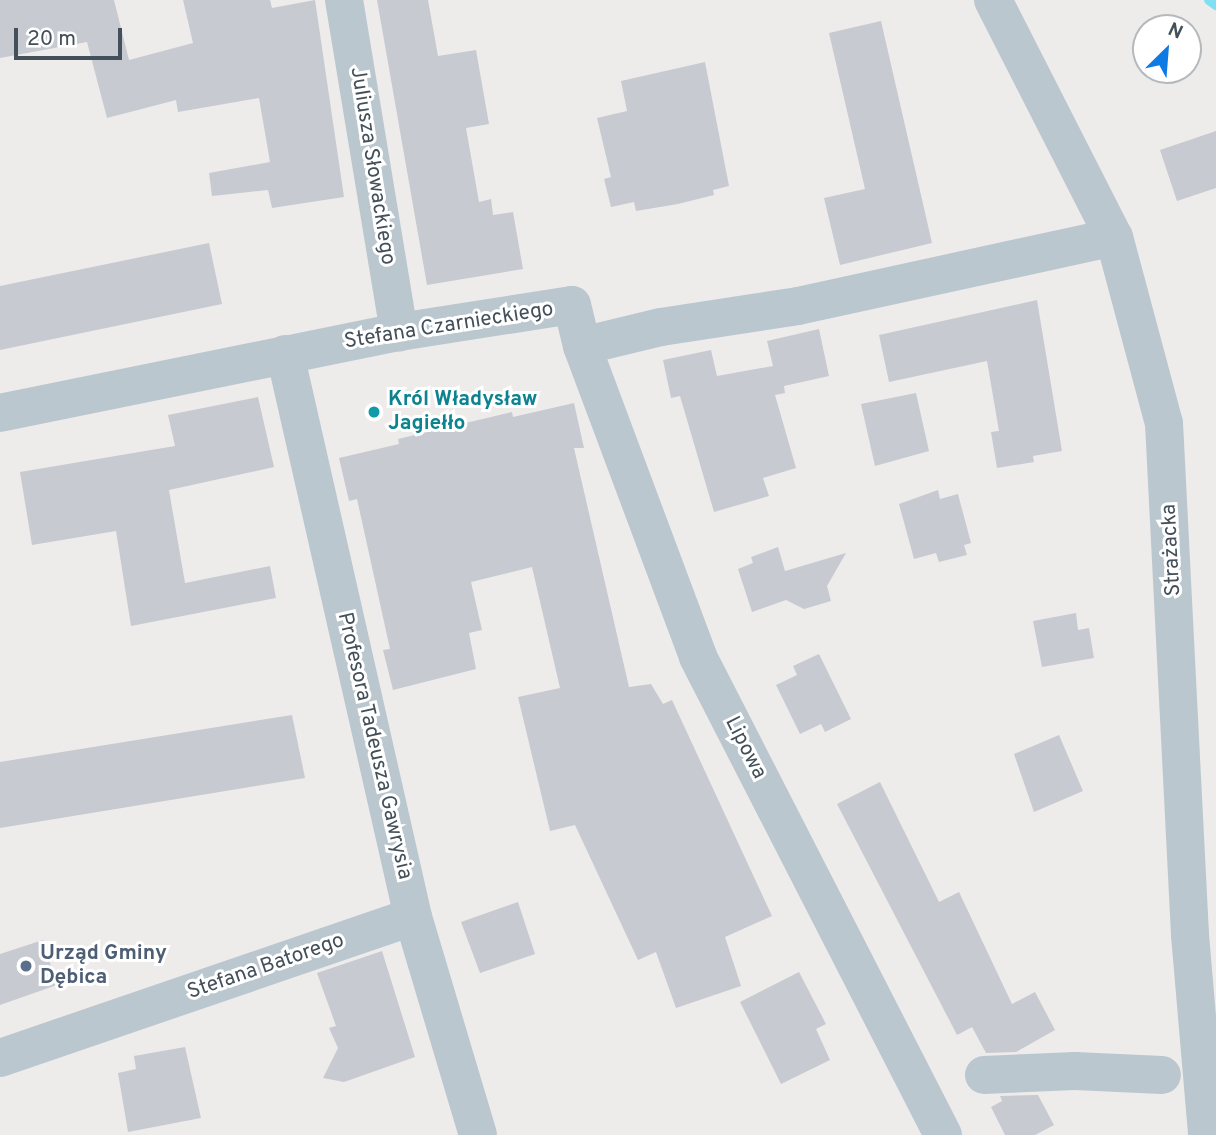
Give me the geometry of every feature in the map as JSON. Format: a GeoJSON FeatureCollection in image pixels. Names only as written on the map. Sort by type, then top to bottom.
{"type":"FeatureCollection","features":[{"type":"Feature","properties":{"kind":"street","name":"Juliusza Słowackiego"},"geometry":{"type":"LineString","coordinates":[[344,0],[399,332]]}},
{"type":"Feature","properties":{"kind":"street","name":"Strażacka"},"geometry":{"type":"LineString","coordinates":[[993,0],[1114,237],[1164,423],[1190,935],[1207,1135]]}},
{"type":"Feature","properties":{"kind":"street"},"geometry":{"type":"LineString","coordinates":[[582,346],[661,327],[798,306],[1114,237]]}},
{"type":"Feature","properties":{"kind":"street","name":"Stefana Czarnieckiego"},"geometry":{"type":"LineString","coordinates":[[0,413],[399,332],[572,305],[582,346]]}},
{"type":"Feature","properties":{"kind":"street","name":"Lipowa"},"geometry":{"type":"LineString","coordinates":[[582,346],[698,657],[943,1135]]}},
{"type":"Feature","properties":{"kind":"street","name":"Profesora Tadeusza Gawrysia"},"geometry":{"type":"LineString","coordinates":[[285,354],[413,918],[478,1135]]}},
{"type":"Feature","properties":{"kind":"street","name":"Stefana Batorego"},"geometry":{"type":"LineString","coordinates":[[0,1058],[413,918]]}},
{"type":"Feature","properties":{"kind":"street"},"geometry":{"type":"LineString","coordinates":[[984,1075],[1075,1071],[1162,1075]]}},
{"type":"Feature","properties":{"kind":"building"},"geometry":{"type":"Polygon","coordinates":[[[0,0],[114,0],[129,60],[193,43],[183,0],[270,0],[272,8],[315,0],[344,197],[272,208],[268,190],[212,196],[209,173],[270,162],[259,98],[178,112],[176,100],[107,118],[87,42],[0,58],[0,0]]]}},
{"type":"Feature","properties":{"kind":"building"},"geometry":{"type":"Polygon","coordinates":[[[377,0],[428,0],[438,56],[476,50],[489,124],[466,128],[479,202],[491,199],[493,215],[513,212],[523,269],[427,285],[377,0]]]}},
{"type":"Feature","properties":{"kind":"building"},"geometry":{"type":"Polygon","coordinates":[[[881,21],[932,243],[840,265],[824,198],[865,189],[829,33],[881,21]]]}},
{"type":"Feature","properties":{"kind":"building"},"geometry":{"type":"Polygon","coordinates":[[[705,62],[729,186],[713,190],[714,195],[678,204],[636,211],[634,202],[611,207],[604,179],[611,177],[597,118],[627,111],[621,81],[705,62]]]}},
{"type":"Feature","properties":{"kind":"building"},"geometry":{"type":"Polygon","coordinates":[[[1216,131],[1216,188],[1177,201],[1160,150],[1216,131]]]}},
{"type":"Feature","properties":{"kind":"building"},"geometry":{"type":"Polygon","coordinates":[[[209,243],[222,304],[0,350],[0,286],[209,243]]]}},
{"type":"Feature","properties":{"kind":"building"},"geometry":{"type":"Polygon","coordinates":[[[1037,300],[1062,451],[1033,456],[1034,462],[997,468],[991,432],[999,431],[987,361],[889,382],[879,335],[1037,300]]]}},
{"type":"Feature","properties":{"kind":"building"},"geometry":{"type":"Polygon","coordinates":[[[819,329],[829,376],[784,386],[785,393],[775,395],[796,468],[763,478],[769,496],[714,512],[680,396],[671,398],[663,360],[711,350],[717,376],[773,366],[767,341],[819,329]]]}},
{"type":"Feature","properties":{"kind":"building"},"geometry":{"type":"Polygon","coordinates":[[[916,393],[929,451],[875,466],[861,404],[916,393]]]}},
{"type":"Feature","properties":{"kind":"building"},"geometry":{"type":"Polygon","coordinates":[[[258,397],[274,467],[169,490],[185,583],[270,566],[276,598],[131,626],[116,531],[32,545],[20,472],[175,446],[168,415],[258,397]]]}},
{"type":"Feature","properties":{"kind":"building"},"geometry":{"type":"Polygon","coordinates":[[[574,403],[584,448],[574,448],[629,687],[651,684],[663,704],[672,700],[772,916],[725,937],[741,986],[676,1008],[656,952],[638,960],[575,825],[550,831],[518,697],[560,688],[532,567],[471,582],[482,630],[469,633],[476,669],[393,690],[383,650],[390,649],[357,499],[349,501],[339,458],[399,444],[398,439],[512,412],[513,417],[574,403]]]}},
{"type":"Feature","properties":{"kind":"building"},"geometry":{"type":"Polygon","coordinates":[[[938,490],[940,499],[958,494],[971,543],[964,545],[967,555],[939,562],[936,553],[914,559],[899,504],[938,490]]]}},
{"type":"Feature","properties":{"kind":"building"},"geometry":{"type":"Polygon","coordinates":[[[778,547],[785,571],[846,553],[827,586],[831,601],[804,609],[786,600],[752,612],[738,569],[753,563],[751,557],[778,547]]]}},
{"type":"Feature","properties":{"kind":"building"},"geometry":{"type":"Polygon","coordinates":[[[1076,613],[1078,630],[1089,628],[1094,658],[1042,667],[1033,621],[1076,613]]]}},
{"type":"Feature","properties":{"kind":"building"},"geometry":{"type":"Polygon","coordinates":[[[819,654],[851,719],[825,732],[821,724],[800,734],[776,685],[797,675],[793,666],[819,654]]]}},
{"type":"Feature","properties":{"kind":"building"},"geometry":{"type":"Polygon","coordinates":[[[292,715],[305,778],[0,828],[0,762],[292,715]]]}},
{"type":"Feature","properties":{"kind":"building"},"geometry":{"type":"Polygon","coordinates":[[[1059,735],[1083,791],[1034,812],[1014,754],[1059,735]]]}},
{"type":"Feature","properties":{"kind":"building"},"geometry":{"type":"Polygon","coordinates":[[[880,782],[939,902],[959,892],[1012,1004],[1035,992],[1055,1030],[1016,1052],[986,1053],[972,1027],[957,1035],[837,804],[880,782]]]}},
{"type":"Feature","properties":{"kind":"building"},"geometry":{"type":"Polygon","coordinates":[[[518,902],[535,954],[480,973],[461,922],[518,902]]]}},
{"type":"Feature","properties":{"kind":"building","name":"Urząd Gminy Dębica"},"geometry":{"type":"Polygon","coordinates":[[[43,940],[57,985],[0,1005],[0,954],[43,940]]]}},
{"type":"Feature","properties":{"kind":"building"},"geometry":{"type":"Polygon","coordinates":[[[382,951],[415,1057],[344,1082],[323,1078],[338,1048],[329,1028],[336,1026],[317,973],[382,951]]]}},
{"type":"Feature","properties":{"kind":"building"},"geometry":{"type":"Polygon","coordinates":[[[799,972],[826,1024],[816,1029],[830,1060],[781,1084],[740,1002],[799,972]]]}},
{"type":"Feature","properties":{"kind":"building"},"geometry":{"type":"Polygon","coordinates":[[[185,1047],[201,1118],[128,1132],[118,1073],[136,1069],[134,1056],[185,1047]]]}},
{"type":"Feature","properties":{"kind":"building"},"geometry":{"type":"Polygon","coordinates":[[[1038,1095],[1054,1125],[1035,1135],[1005,1135],[991,1107],[1002,1101],[1000,1096],[1038,1095]]]}},
{"type":"Feature","properties":{"kind":"waterway"},"geometry":{"type":"LineString","coordinates":[[1209,0],[1216,5]]}},
{"type":"Feature","properties":{"kind":"place","name":"Król Władysław Jagiełło"},"geometry":{"type":"Point","coordinates":[374,412]}},
{"type":"Feature","properties":{"kind":"place","name":"Urząd Gminy Dębica"},"geometry":{"type":"Point","coordinates":[26,966]}}]}
